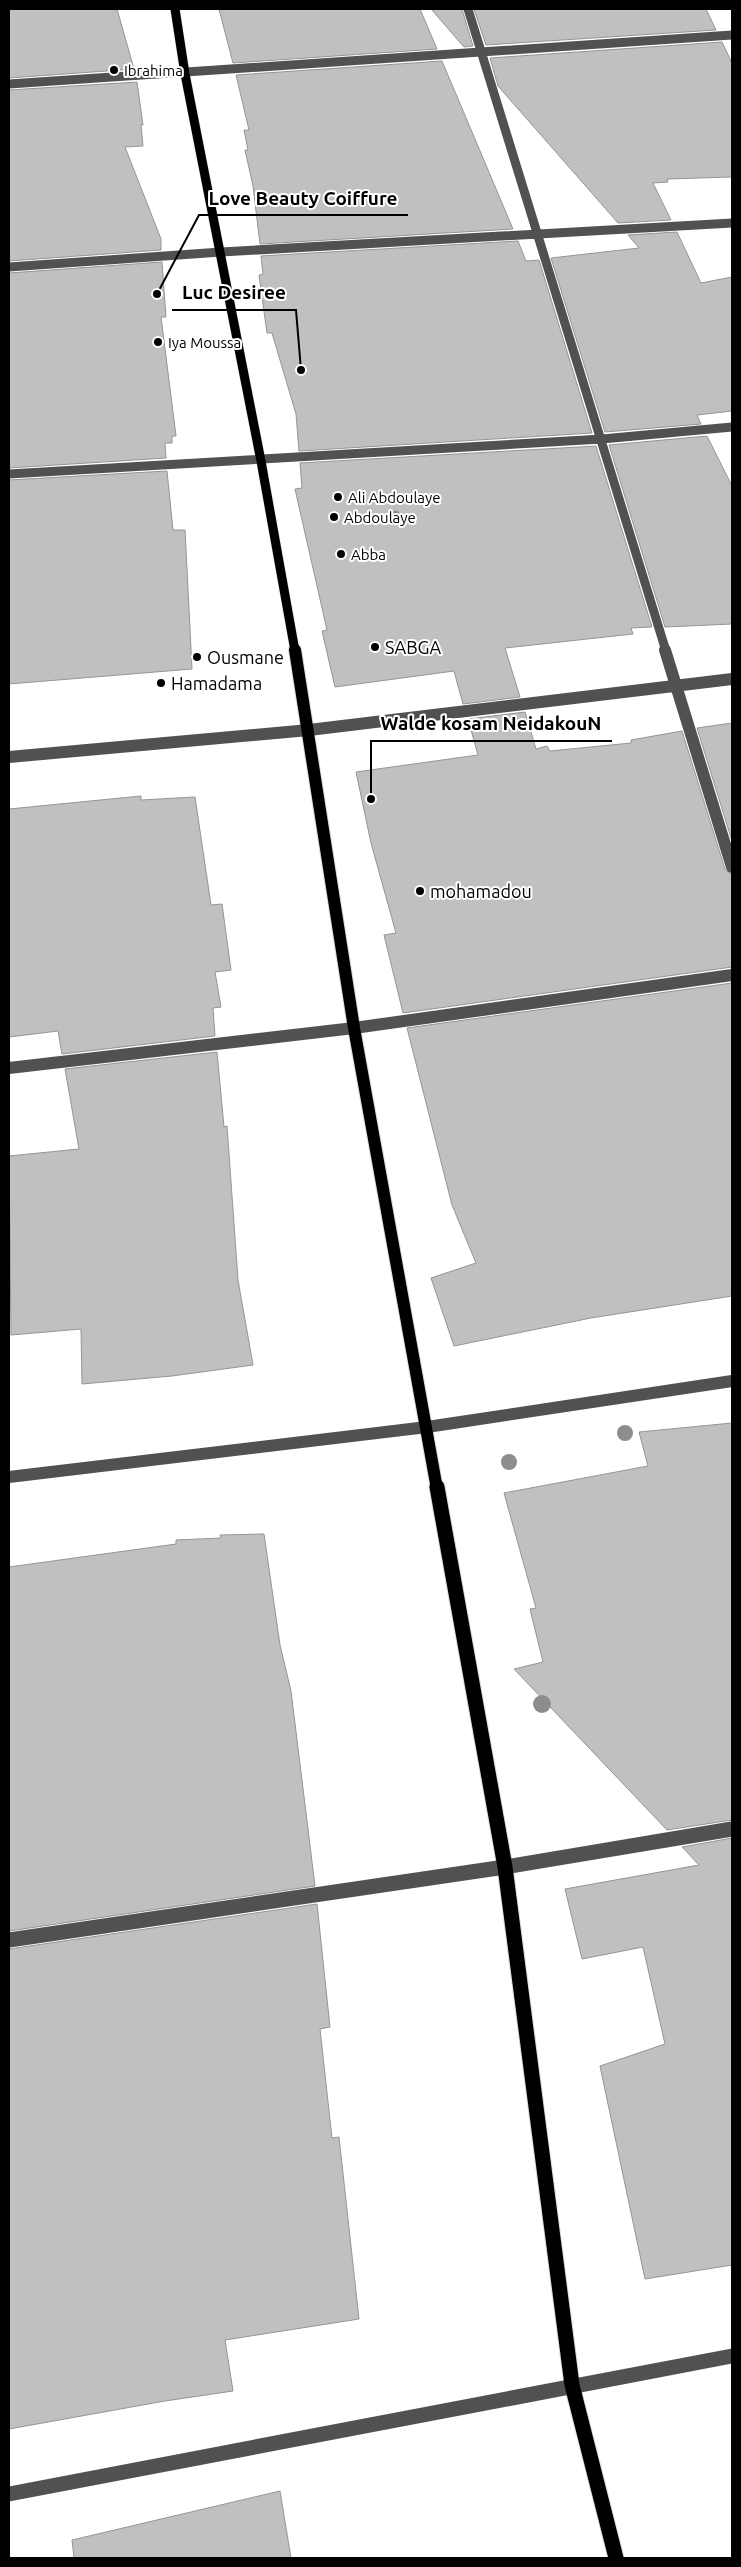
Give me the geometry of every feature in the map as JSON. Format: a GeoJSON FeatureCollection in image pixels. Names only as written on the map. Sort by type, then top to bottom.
{"type":"FeatureCollection","features":[{"type":"Feature","properties":{"kind":"main road"},"geometry":{"type":"LineString","coordinates":[[175,9],[185,74],[261,461],[308,730],[354,1028],[505,1868],[572,2385],[616,2558]]}},
{"type":"Feature","properties":{"kind":"street"},"geometry":{"type":"LineString","coordinates":[[468,9],[479,51],[602,439],[675,685],[732,867]]}},
{"type":"Feature","properties":{"kind":"street"},"geometry":{"type":"LineString","coordinates":[[9,84],[185,74],[479,51],[732,35]]}},
{"type":"Feature","properties":{"kind":"street"},"geometry":{"type":"LineString","coordinates":[[9,267],[221,252],[732,224]]}},
{"type":"Feature","properties":{"kind":"street"},"geometry":{"type":"LineString","coordinates":[[9,474],[261,461],[602,439],[732,428]]}},
{"type":"Feature","properties":{"kind":"street"},"geometry":{"type":"LineString","coordinates":[[9,757],[308,730],[732,679]]}},
{"type":"Feature","properties":{"kind":"street"},"geometry":{"type":"LineString","coordinates":[[9,1068],[354,1028],[732,975]]}},
{"type":"Feature","properties":{"kind":"street"},"geometry":{"type":"LineString","coordinates":[[9,1477],[427,1427],[732,1381]]}},
{"type":"Feature","properties":{"kind":"street"},"geometry":{"type":"LineString","coordinates":[[9,1940],[505,1868],[732,1829]]}},
{"type":"Feature","properties":{"kind":"street"},"geometry":{"type":"LineString","coordinates":[[9,2494],[572,2385],[732,2356]]}},
{"type":"Feature","properties":{"kind":"building"},"geometry":{"type":"Polygon","coordinates":[[[9,9],[117,9],[134,69],[9,78],[9,9]]]}},
{"type":"Feature","properties":{"kind":"building"},"geometry":{"type":"Polygon","coordinates":[[[219,9],[420,9],[437,49],[233,63],[219,9]]]}},
{"type":"Feature","properties":{"kind":"building"},"geometry":{"type":"Polygon","coordinates":[[[431,9],[462,9],[473,46],[464,47],[431,9]]]}},
{"type":"Feature","properties":{"kind":"building"},"geometry":{"type":"Polygon","coordinates":[[[474,9],[706,9],[716,30],[486,45],[474,9]]]}},
{"type":"Feature","properties":{"kind":"building"},"geometry":{"type":"Polygon","coordinates":[[[722,42],[732,63],[732,177],[667,179],[668,182],[653,183],[671,220],[618,223],[498,86],[490,58],[722,42]]]}},
{"type":"Feature","properties":{"kind":"building"},"geometry":{"type":"Polygon","coordinates":[[[442,61],[513,229],[260,244],[253,186],[245,150],[248,150],[244,130],[249,130],[236,75],[442,61]]]}},
{"type":"Feature","properties":{"kind":"building"},"geometry":{"type":"Polygon","coordinates":[[[137,82],[143,125],[141,125],[143,146],[125,147],[161,239],[161,250],[9,261],[9,90],[137,82]]]}},
{"type":"Feature","properties":{"kind":"building"},"geometry":{"type":"Polygon","coordinates":[[[677,232],[701,283],[732,277],[732,411],[697,415],[701,424],[605,432],[551,258],[639,248],[628,235],[677,232]]]}},
{"type":"Feature","properties":{"kind":"building"},"geometry":{"type":"Polygon","coordinates":[[[518,241],[526,261],[539,260],[592,433],[299,451],[296,414],[272,333],[267,333],[259,275],[263,274],[261,256],[518,241]]]}},
{"type":"Feature","properties":{"kind":"building"},"geometry":{"type":"Polygon","coordinates":[[[162,262],[166,317],[161,317],[176,436],[172,436],[172,443],[165,443],[166,458],[9,468],[9,273],[162,262]]]}},
{"type":"Feature","properties":{"kind":"building"},"geometry":{"type":"Polygon","coordinates":[[[707,436],[732,486],[732,624],[665,627],[609,445],[707,436]]]}},
{"type":"Feature","properties":{"kind":"building"},"geometry":{"type":"Polygon","coordinates":[[[596,446],[652,627],[631,628],[633,634],[505,648],[520,697],[463,704],[454,671],[335,687],[322,631],[327,630],[295,489],[302,488],[300,463],[596,446]]]}},
{"type":"Feature","properties":{"kind":"building"},"geometry":{"type":"Polygon","coordinates":[[[167,471],[173,530],[185,530],[192,669],[9,684],[9,480],[167,471]]]}},
{"type":"Feature","properties":{"kind":"building"},"geometry":{"type":"Polygon","coordinates":[[[525,712],[536,749],[547,746],[550,751],[631,743],[631,740],[682,731],[725,869],[732,875],[732,967],[403,1013],[384,935],[396,933],[371,843],[356,772],[478,755],[468,719],[525,712]]]}},
{"type":"Feature","properties":{"kind":"building"},"geometry":{"type":"Polygon","coordinates":[[[732,723],[732,841],[697,728],[732,723]]]}},
{"type":"Feature","properties":{"kind":"building"},"geometry":{"type":"Polygon","coordinates":[[[141,796],[141,800],[195,797],[211,905],[222,904],[231,970],[215,972],[221,1007],[213,1008],[215,1036],[62,1054],[58,1031],[9,1037],[9,809],[141,796]]]}},
{"type":"Feature","properties":{"kind":"building"},"geometry":{"type":"Polygon","coordinates":[[[732,983],[732,1296],[591,1318],[454,1346],[431,1278],[476,1263],[452,1205],[407,1028],[732,983]]]}},
{"type":"Feature","properties":{"kind":"building"},"geometry":{"type":"Polygon","coordinates":[[[217,1052],[224,1127],[227,1126],[238,1280],[253,1365],[172,1376],[82,1384],[81,1329],[11,1335],[9,1156],[79,1149],[65,1069],[217,1052]]]}},
{"type":"Feature","properties":{"kind":"building"},"geometry":{"type":"Polygon","coordinates":[[[732,1423],[732,1820],[667,1830],[514,1669],[543,1662],[530,1609],[536,1608],[504,1493],[648,1466],[639,1432],[732,1423]]]}},
{"type":"Feature","properties":{"kind":"building"},"geometry":{"type":"Polygon","coordinates":[[[264,1534],[280,1645],[291,1691],[315,1886],[9,1931],[9,1567],[176,1544],[176,1540],[221,1538],[220,1535],[264,1534]]]}},
{"type":"Feature","properties":{"kind":"building"},"geometry":{"type":"Polygon","coordinates":[[[732,1838],[732,2265],[645,2279],[600,2066],[665,2044],[643,1947],[582,1959],[565,1889],[699,1865],[682,1847],[732,1838]]]}},
{"type":"Feature","properties":{"kind":"building"},"geometry":{"type":"Polygon","coordinates":[[[317,1904],[330,2027],[320,2029],[332,2138],[339,2137],[359,2319],[225,2340],[233,2391],[165,2401],[9,2429],[9,1949],[317,1904]]]}},
{"type":"Feature","properties":{"kind":"building"},"geometry":{"type":"Polygon","coordinates":[[[280,2491],[291,2558],[74,2558],[72,2540],[280,2491]]]}},
{"type":"Feature","properties":{"kind":"place","name":"Ibrahima"},"geometry":{"type":"Point","coordinates":[114,70]}},
{"type":"Feature","properties":{"kind":"place","name":"Love Beauty Coiffure"},"geometry":{"type":"Point","coordinates":[157,294]}},
{"type":"Feature","properties":{"kind":"place","name":"Iya Moussa"},"geometry":{"type":"Point","coordinates":[158,342]}},
{"type":"Feature","properties":{"kind":"place","name":"Luc Desiree"},"geometry":{"type":"Point","coordinates":[301,370]}},
{"type":"Feature","properties":{"kind":"place","name":"Ali Abdoulaye"},"geometry":{"type":"Point","coordinates":[338,497]}},
{"type":"Feature","properties":{"kind":"place","name":"Abdoulaye"},"geometry":{"type":"Point","coordinates":[334,517]}},
{"type":"Feature","properties":{"kind":"place","name":"Abba"},"geometry":{"type":"Point","coordinates":[341,554]}},
{"type":"Feature","properties":{"kind":"place","name":"SABGA"},"geometry":{"type":"Point","coordinates":[375,647]}},
{"type":"Feature","properties":{"kind":"place","name":"Ousmane"},"geometry":{"type":"Point","coordinates":[197,657]}},
{"type":"Feature","properties":{"kind":"place","name":"Hamadama"},"geometry":{"type":"Point","coordinates":[161,683]}},
{"type":"Feature","properties":{"kind":"place","name":"Walde kosam NeidakouN"},"geometry":{"type":"Point","coordinates":[371,799]}},
{"type":"Feature","properties":{"kind":"place","name":"mohamadou"},"geometry":{"type":"Point","coordinates":[420,891]}}]}
